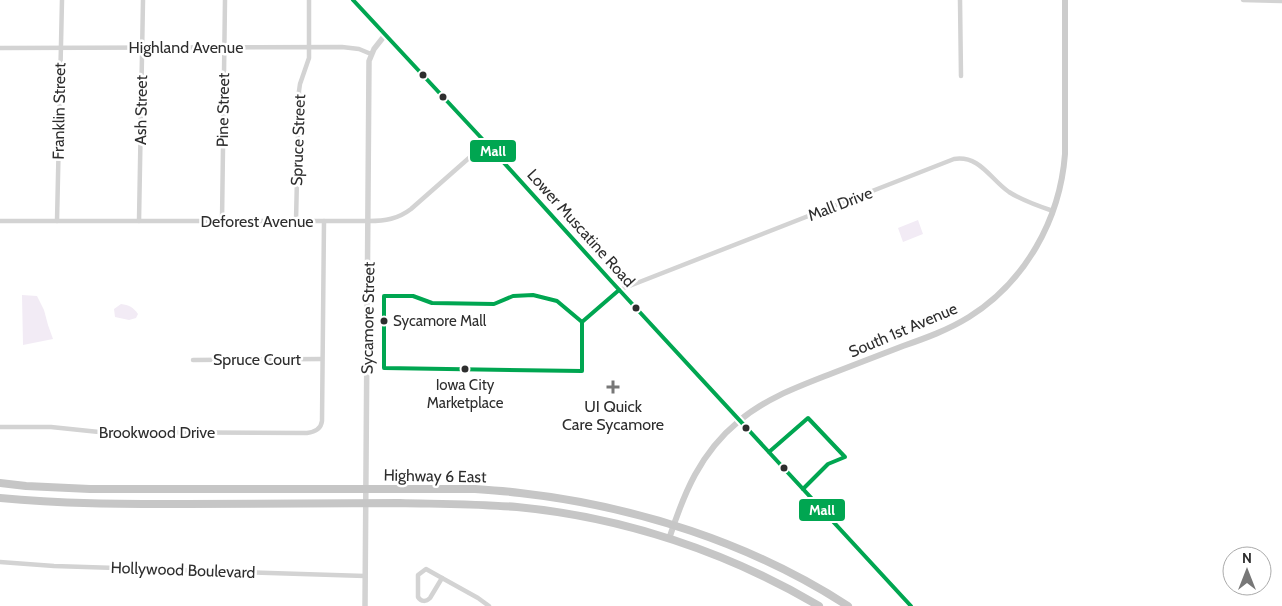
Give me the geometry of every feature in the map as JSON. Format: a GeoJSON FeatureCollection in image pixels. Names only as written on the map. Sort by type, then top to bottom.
{"type":"FeatureCollection","features":[{"type":"Feature","properties":{"kind":"main road","name":"Lower Muscatine Road"},"geometry":{"type":"LineString","coordinates":[[353,0],[486,143],[618,290],[740,420]]}},
{"type":"Feature","properties":{"kind":"main road","name":"South 1st Avenue"},"geometry":{"type":"LineString","coordinates":[[669,539],[686,492],[702,462],[718,442],[740,420],[763,404],[786,392],[932,335],[968,318],[995,298],[1019,273],[1040,242],[1053,211],[1063,179],[1065,154],[1065,0]]}},
{"type":"Feature","properties":{"kind":"main road","name":"Highway 6 East"},"geometry":{"type":"LineString","coordinates":[[0,483],[26,486],[90,488],[475,489],[519,492],[624,511],[674,525],[763,560],[848,606]]}},
{"type":"Feature","properties":{"kind":"main road","name":"Highway 6 East"},"geometry":{"type":"LineString","coordinates":[[0,498],[134,504],[366,503],[474,504],[518,507],[586,518],[669,539],[724,559],[758,574],[819,606]]}},
{"type":"Feature","properties":{"kind":"street","name":"Franklin Street"},"geometry":{"type":"LineString","coordinates":[[57,221],[62,0]]}},
{"type":"Feature","properties":{"kind":"street","name":"Ash Street"},"geometry":{"type":"LineString","coordinates":[[139,221],[143,0]]}},
{"type":"Feature","properties":{"kind":"street","name":"Pine Street"},"geometry":{"type":"LineString","coordinates":[[222,221],[225,0]]}},
{"type":"Feature","properties":{"kind":"street","name":"Spruce Street"},"geometry":{"type":"LineString","coordinates":[[296,221],[299,91],[309,58],[309,0]]}},
{"type":"Feature","properties":{"kind":"street"},"geometry":{"type":"LineString","coordinates":[[960,0],[961,76]]}},
{"type":"Feature","properties":{"kind":"street"},"geometry":{"type":"LineString","coordinates":[[1243,0],[1282,1]]}},
{"type":"Feature","properties":{"kind":"street"},"geometry":{"type":"LineString","coordinates":[[371,54],[385,35]]}},
{"type":"Feature","properties":{"kind":"street","name":"Highland Avenue"},"geometry":{"type":"LineString","coordinates":[[0,48],[352,47],[371,54]]}},
{"type":"Feature","properties":{"kind":"street","name":"Sycamore Street"},"geometry":{"type":"LineString","coordinates":[[365,606],[369,61],[371,54]]}},
{"type":"Feature","properties":{"kind":"street","name":"Deforest Avenue"},"geometry":{"type":"LineString","coordinates":[[0,221],[388,220],[404,214],[486,143]]}},
{"type":"Feature","properties":{"kind":"street","name":"Mall Drive"},"geometry":{"type":"LineString","coordinates":[[618,290],[954,159],[964,158],[975,161],[1007,190],[1032,204],[1053,211]]}},
{"type":"Feature","properties":{"kind":"street"},"geometry":{"type":"LineString","coordinates":[[322,359],[324,221]]}},
{"type":"Feature","properties":{"kind":"street","name":"Spruce Court"},"geometry":{"type":"LineString","coordinates":[[193,360],[322,359]]}},
{"type":"Feature","properties":{"kind":"street","name":"Brookwood Drive"},"geometry":{"type":"LineString","coordinates":[[0,427],[51,426],[99,432],[307,433],[315,431],[321,426],[322,359]]}},
{"type":"Feature","properties":{"kind":"street","name":"Lower Muscatine Road"},"geometry":{"type":"LineString","coordinates":[[740,420],[911,606]]}},
{"type":"Feature","properties":{"kind":"street","name":"Hollywood Boulevard"},"geometry":{"type":"LineString","coordinates":[[0,562],[64,567],[365,576]]}},
{"type":"Feature","properties":{"kind":"street"},"geometry":{"type":"LineString","coordinates":[[442,578],[428,601],[420,599],[417,579],[420,572],[426,569],[478,598],[489,606]]}},
{"type":"Feature","properties":{"kind":"shaded area"},"geometry":{"type":"Polygon","coordinates":[[[918,220],[923,234],[903,242],[898,228],[918,220]]]}},
{"type":"Feature","properties":{"kind":"shaded area"},"geometry":{"type":"Polygon","coordinates":[[[22,295],[37,296],[44,310],[53,339],[23,345],[22,295]]]}},
{"type":"Feature","properties":{"kind":"shaded area"},"geometry":{"type":"Polygon","coordinates":[[[121,304],[129,306],[134,310],[138,314],[136,318],[129,320],[115,317],[114,309],[121,304]]]}},
{"type":"Feature","properties":{"kind":"transit line","name":"Mall"},"geometry":{"type":"LineString","coordinates":[[353,0],[911,606]]}},
{"type":"Feature","properties":{"kind":"transit line","name":"Mall"},"geometry":{"type":"LineString","coordinates":[[582,322],[619,290]]}},
{"type":"Feature","properties":{"kind":"transit line","name":"Mall"},"geometry":{"type":"LineString","coordinates":[[533,295],[557,301],[582,322],[582,371],[384,368],[384,296],[413,296],[432,303],[494,304],[513,296],[533,295]]}},
{"type":"Feature","properties":{"kind":"transit line","name":"Mall"},"geometry":{"type":"LineString","coordinates":[[769,452],[808,418],[845,457],[828,464],[803,489]]}},
{"type":"Feature","properties":{"kind":"place","name":"Sycamore Mall"},"geometry":{"type":"Point","coordinates":[384,321]}},
{"type":"Feature","properties":{"kind":"place","name":"Iowa City Marketplace"},"geometry":{"type":"Point","coordinates":[465,369]}},
{"type":"Feature","properties":{"kind":"place","name":"UI Quick Care Sycamore"},"geometry":{"type":"Point","coordinates":[613,387]}}]}
